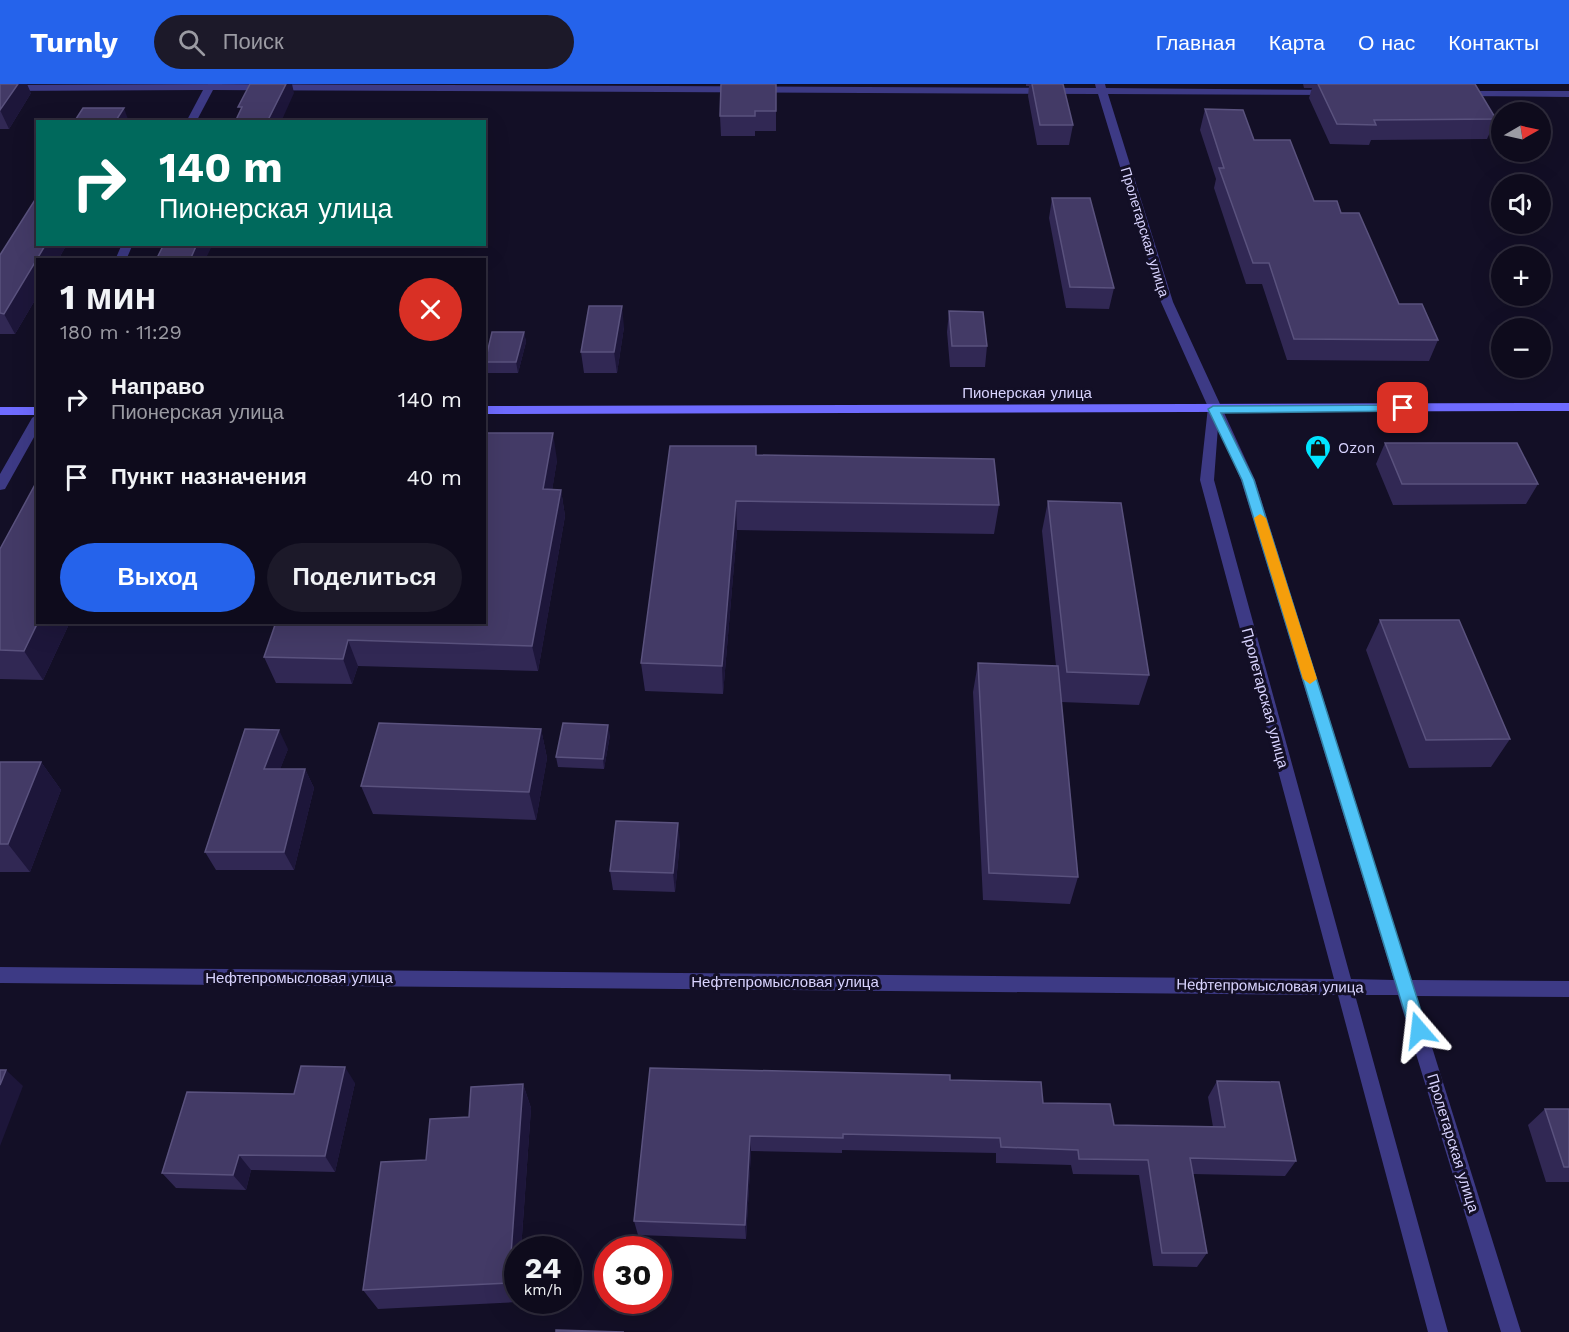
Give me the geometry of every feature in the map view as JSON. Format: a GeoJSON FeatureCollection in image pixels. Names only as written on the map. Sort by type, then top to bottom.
{"type":"FeatureCollection","features":[{"type":"Feature","properties":{"kind":"main road","name":"Пионерская улица"},"geometry":{"type":"LineString","coordinates":[[486,410],[1569,407]]}},
{"type":"Feature","properties":{"kind":"main road"},"geometry":{"type":"LineString","coordinates":[[0,411],[36,411]]}},
{"type":"Feature","properties":{"kind":"street"},"geometry":{"type":"LineString","coordinates":[[192,120],[210,85]]}},
{"type":"Feature","properties":{"kind":"street"},"geometry":{"type":"LineString","coordinates":[[0,88],[210,85],[609,91],[1101,87],[1341,92]]}},
{"type":"Feature","properties":{"kind":"street","name":"Пролетарская улица"},"geometry":{"type":"LineString","coordinates":[[1101,87],[1167,302],[1213,409],[1248,480],[1511,1332]]}},
{"type":"Feature","properties":{"kind":"street"},"geometry":{"type":"LineString","coordinates":[[1449,93],[1569,94]]}},
{"type":"Feature","properties":{"kind":"street","name":"Пролетарская улица"},"geometry":{"type":"LineString","coordinates":[[1213,409],[1207,480],[1438,1332]]}},
{"type":"Feature","properties":{"kind":"street"},"geometry":{"type":"LineString","coordinates":[[0,486],[36,422]]}},
{"type":"Feature","properties":{"kind":"street","name":"Нефтепромысловая улица"},"geometry":{"type":"LineString","coordinates":[[0,975],[1569,989]]}},
{"type":"Feature","properties":{"kind":"building"},"geometry":{"type":"Polygon","coordinates":[[[0,84],[18,84],[0,110],[0,84]]]}},
{"type":"Feature","properties":{"kind":"building"},"geometry":{"type":"Polygon","coordinates":[[[250,84],[286,84],[268,120],[236,120],[242,107],[238,107],[250,84]]]}},
{"type":"Feature","properties":{"kind":"building"},"geometry":{"type":"Polygon","coordinates":[[[721,84],[776,84],[776,111],[755,111],[755,116],[720,116],[721,84]]]}},
{"type":"Feature","properties":{"kind":"building"},"geometry":{"type":"Polygon","coordinates":[[[1032,84],[1063,84],[1073,125],[1040,125],[1032,84]]]}},
{"type":"Feature","properties":{"kind":"building"},"geometry":{"type":"Polygon","coordinates":[[[1318,84],[1475,84],[1491,111],[1491,119],[1374,120],[1376,125],[1337,124],[1318,84]]]}},
{"type":"Feature","properties":{"kind":"building"},"geometry":{"type":"Polygon","coordinates":[[[83,108],[124,108],[116,120],[75,120],[83,108]]]}},
{"type":"Feature","properties":{"kind":"building"},"geometry":{"type":"Polygon","coordinates":[[[1205,109],[1243,110],[1254,140],[1290,140],[1314,201],[1337,201],[1341,213],[1359,213],[1399,304],[1422,304],[1438,340],[1294,339],[1269,263],[1253,263],[1219,168],[1224,168],[1205,109]]]}},
{"type":"Feature","properties":{"kind":"building"},"geometry":{"type":"Polygon","coordinates":[[[36,198],[36,246],[45,246],[4,314],[0,313],[0,255],[36,198]]]}},
{"type":"Feature","properties":{"kind":"building"},"geometry":{"type":"Polygon","coordinates":[[[1052,198],[1090,198],[1114,288],[1070,287],[1052,198]]]}},
{"type":"Feature","properties":{"kind":"building"},"geometry":{"type":"Polygon","coordinates":[[[163,246],[196,246],[191,258],[157,258],[163,246]]]}},
{"type":"Feature","properties":{"kind":"building"},"geometry":{"type":"Polygon","coordinates":[[[589,306],[622,306],[614,352],[581,352],[589,306]]]}},
{"type":"Feature","properties":{"kind":"building"},"geometry":{"type":"Polygon","coordinates":[[[949,311],[983,312],[987,346],[952,346],[949,311]]]}},
{"type":"Feature","properties":{"kind":"building"},"geometry":{"type":"Polygon","coordinates":[[[492,332],[524,332],[516,362],[486,362],[492,332]]]}},
{"type":"Feature","properties":{"kind":"building"},"geometry":{"type":"Polygon","coordinates":[[[486,433],[553,433],[543,489],[561,490],[532,646],[348,640],[343,659],[264,657],[275,624],[486,624],[486,433]]]}},
{"type":"Feature","properties":{"kind":"building"},"geometry":{"type":"Polygon","coordinates":[[[1385,443],[1517,443],[1538,484],[1402,484],[1385,443]]]}},
{"type":"Feature","properties":{"kind":"building"},"geometry":{"type":"Polygon","coordinates":[[[670,446],[756,446],[756,455],[994,459],[999,505],[736,501],[722,666],[641,663],[670,446]]]}},
{"type":"Feature","properties":{"kind":"building"},"geometry":{"type":"Polygon","coordinates":[[[36,483],[37,624],[24,651],[0,650],[0,549],[36,483]]]}},
{"type":"Feature","properties":{"kind":"building"},"geometry":{"type":"Polygon","coordinates":[[[1048,501],[1121,503],[1149,675],[1067,672],[1048,501]]]}},
{"type":"Feature","properties":{"kind":"building"},"geometry":{"type":"Polygon","coordinates":[[[1380,620],[1459,620],[1510,739],[1426,740],[1380,620]]]}},
{"type":"Feature","properties":{"kind":"building"},"geometry":{"type":"Polygon","coordinates":[[[978,663],[1058,666],[1078,877],[989,873],[978,663]]]}},
{"type":"Feature","properties":{"kind":"building"},"geometry":{"type":"Polygon","coordinates":[[[379,723],[541,729],[529,792],[361,786],[379,723]]]}},
{"type":"Feature","properties":{"kind":"building"},"geometry":{"type":"Polygon","coordinates":[[[563,723],[608,725],[603,759],[556,757],[563,723]]]}},
{"type":"Feature","properties":{"kind":"building"},"geometry":{"type":"Polygon","coordinates":[[[245,729],[279,730],[264,769],[305,769],[284,852],[205,852],[245,729]]]}},
{"type":"Feature","properties":{"kind":"building"},"geometry":{"type":"Polygon","coordinates":[[[0,762],[41,762],[8,844],[0,844],[0,762]]]}},
{"type":"Feature","properties":{"kind":"building"},"geometry":{"type":"Polygon","coordinates":[[[616,821],[678,823],[673,873],[610,871],[616,821]]]}},
{"type":"Feature","properties":{"kind":"building"},"geometry":{"type":"Polygon","coordinates":[[[301,1066],[345,1067],[325,1156],[239,1155],[233,1175],[162,1173],[187,1092],[294,1094],[301,1066]]]}},
{"type":"Feature","properties":{"kind":"building"},"geometry":{"type":"Polygon","coordinates":[[[650,1068],[950,1075],[950,1080],[1041,1082],[1043,1103],[1110,1104],[1114,1125],[1225,1127],[1217,1081],[1279,1082],[1296,1161],[1190,1158],[1207,1253],[1162,1253],[1148,1160],[1079,1159],[1078,1150],[1001,1147],[1000,1138],[843,1134],[843,1138],[750,1136],[745,1225],[634,1221],[650,1068]]]}},
{"type":"Feature","properties":{"kind":"building"},"geometry":{"type":"Polygon","coordinates":[[[0,1070],[6,1070],[0,1085],[0,1070]]]}},
{"type":"Feature","properties":{"kind":"building"},"geometry":{"type":"Polygon","coordinates":[[[523,1084],[512,1236],[504,1236],[504,1283],[363,1290],[381,1162],[426,1160],[430,1119],[469,1117],[471,1087],[523,1084]]]}},
{"type":"Feature","properties":{"kind":"building"},"geometry":{"type":"Polygon","coordinates":[[[1545,1109],[1569,1109],[1569,1167],[1564,1167],[1545,1109]]]}},
{"type":"Feature","properties":{"kind":"building"},"geometry":{"type":"Polygon","coordinates":[[[556,1330],[624,1332],[556,1332],[556,1330]]]}},
{"type":"Feature","properties":{"kind":"slow traffic"},"geometry":{"type":"LineString","coordinates":[[1260,518],[1310,679]]}},
{"type":"Feature","properties":{"kind":"place","name":"Ozon"},"geometry":{"type":"Point","coordinates":[1318,471]}},
{"type":"Feature","properties":{"kind":"route"},"geometry":{"type":"LineString","coordinates":[[1403,408],[1213,409],[1248,480],[1419,1030]]}}]}
